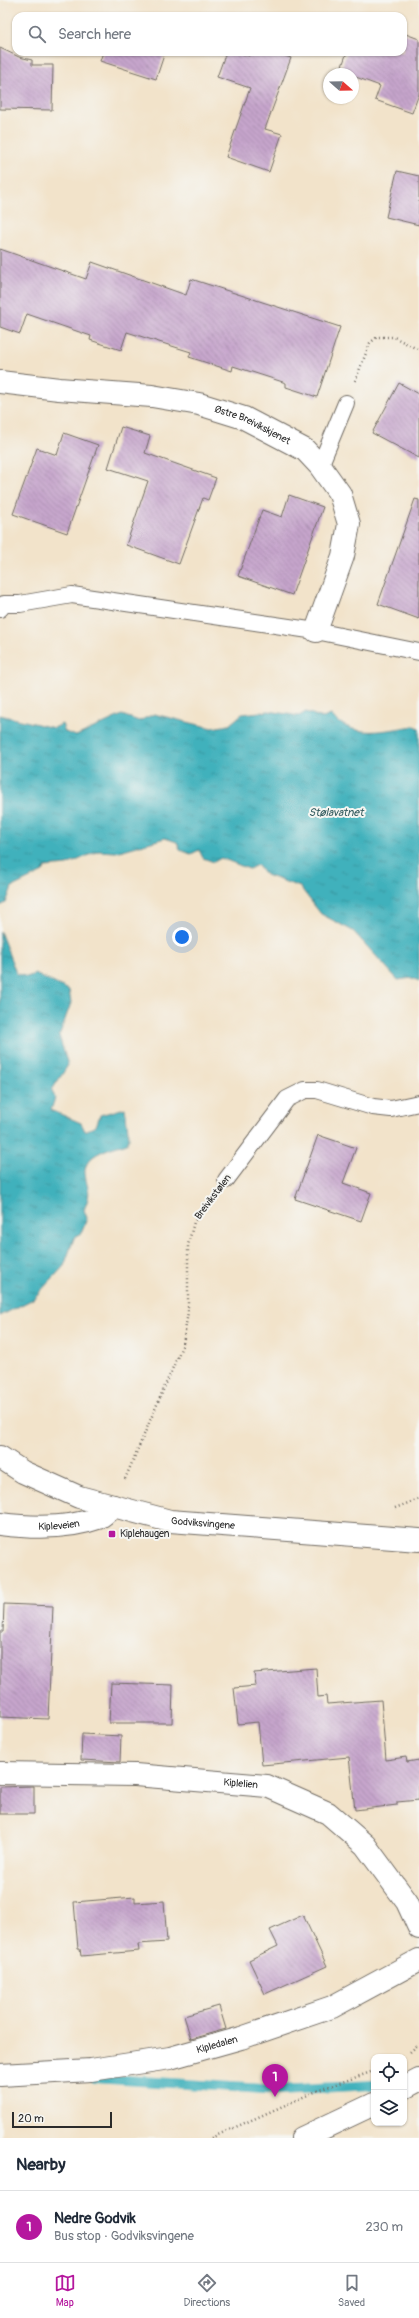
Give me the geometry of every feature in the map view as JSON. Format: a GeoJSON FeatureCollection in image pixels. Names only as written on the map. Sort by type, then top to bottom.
{"type":"FeatureCollection","features":[{"type":"Feature","properties":{"kind":"street","name":"Østre Breivikskjenet"},"geometry":{"type":"LineString","coordinates":[[0,382],[59,389],[152,396],[199,404],[244,418],[305,450],[320,466],[340,494],[349,524],[342,556],[316,631]]}},
{"type":"Feature","properties":{"kind":"street","name":"Godviksvingene"},"geometry":{"type":"LineString","coordinates":[[0,1458],[24,1472],[78,1497],[170,1521],[419,1540]]}},
{"type":"Feature","properties":{"kind":"street","name":"Kipleveien"},"geometry":{"type":"LineString","coordinates":[[0,1524],[34,1528],[78,1523],[100,1518],[113,1506]]}},
{"type":"Feature","properties":{"kind":"street","name":"Kiplelien"},"geometry":{"type":"LineString","coordinates":[[0,1773],[135,1775],[267,1786],[328,1813],[365,1845],[407,1902],[419,1928]]}},
{"type":"Feature","properties":{"kind":"street","name":"Kipledalen"},"geometry":{"type":"LineString","coordinates":[[0,2075],[91,2070],[170,2058],[241,2038],[332,2007],[419,1960]]}},
{"type":"Feature","properties":{"kind":"street"},"geometry":{"type":"LineString","coordinates":[[407,2086],[419,2080]]}},
{"type":"Feature","properties":{"kind":"street"},"geometry":{"type":"LineString","coordinates":[[302,2138],[371,2105]]}},
{"type":"Feature","properties":{"kind":"lane"},"geometry":{"type":"LineString","coordinates":[[320,466],[346,403]]}},
{"type":"Feature","properties":{"kind":"lane"},"geometry":{"type":"LineString","coordinates":[[2,606],[72,595],[316,631],[419,652]]}},
{"type":"Feature","properties":{"kind":"lane","name":"Breivikstølen"},"geometry":{"type":"LineString","coordinates":[[226,1180],[287,1099],[305,1090],[317,1090],[373,1107],[391,1109],[419,1103]]}},
{"type":"Feature","properties":{"kind":"path"},"geometry":{"type":"LineString","coordinates":[[346,403],[370,343],[377,336],[394,337],[419,350]]}},
{"type":"Feature","properties":{"kind":"path","name":"Breivikstølen"},"geometry":{"type":"LineString","coordinates":[[123,1484],[183,1344],[188,1312],[188,1245],[194,1222],[226,1180]]}},
{"type":"Feature","properties":{"kind":"path"},"geometry":{"type":"LineString","coordinates":[[211,2138],[319,2090],[371,2073]]}},
{"type":"Feature","properties":{"kind":"water","name":"Stølavatnet"},"geometry":{"type":"Polygon","coordinates":[[[269,711],[299,716],[306,712],[323,718],[331,715],[340,723],[349,728],[360,731],[381,731],[415,726],[419,728],[419,981],[412,978],[398,980],[353,931],[321,914],[300,887],[266,875],[257,865],[249,869],[221,858],[214,862],[203,858],[199,850],[191,854],[180,850],[177,842],[165,838],[116,852],[98,851],[67,865],[45,867],[43,872],[12,887],[6,903],[0,906],[0,715],[54,728],[62,724],[65,732],[76,736],[122,715],[139,721],[154,714],[212,728],[229,725],[242,714],[269,711]]]}},
{"type":"Feature","properties":{"kind":"water"},"geometry":{"type":"Polygon","coordinates":[[[0,931],[16,973],[27,977],[35,974],[69,990],[71,1003],[59,1036],[68,1065],[52,1090],[55,1098],[51,1110],[81,1123],[85,1131],[96,1126],[100,1115],[125,1108],[129,1138],[127,1143],[100,1152],[89,1161],[85,1174],[89,1195],[84,1210],[87,1218],[81,1234],[74,1238],[64,1266],[33,1299],[0,1316],[0,931]]]}},
{"type":"Feature","properties":{"kind":"building"},"geometry":{"type":"Polygon","coordinates":[[[407,34],[419,39],[419,94],[412,113],[375,100],[380,86],[359,78],[359,68],[341,68],[346,56],[407,56],[407,34]]]}},
{"type":"Feature","properties":{"kind":"building"},"geometry":{"type":"Polygon","coordinates":[[[0,48],[12,54],[12,56],[32,60],[32,65],[53,65],[52,110],[0,109],[0,48]]]}},
{"type":"Feature","properties":{"kind":"building"},"geometry":{"type":"Polygon","coordinates":[[[102,56],[164,56],[156,79],[100,61],[102,56]]]}},
{"type":"Feature","properties":{"kind":"building"},"geometry":{"type":"Polygon","coordinates":[[[225,56],[285,56],[291,58],[265,129],[282,134],[269,172],[226,157],[250,88],[217,77],[225,56]]]}},
{"type":"Feature","properties":{"kind":"building"},"geometry":{"type":"Polygon","coordinates":[[[397,171],[419,176],[419,225],[386,217],[397,171]]]}},
{"type":"Feature","properties":{"kind":"building"},"geometry":{"type":"Polygon","coordinates":[[[0,249],[86,279],[92,262],[186,295],[191,279],[340,327],[317,397],[286,387],[286,383],[233,366],[232,371],[189,357],[191,352],[127,332],[121,350],[90,340],[91,336],[27,314],[20,334],[0,327],[0,249]]]}},
{"type":"Feature","properties":{"kind":"building"},"geometry":{"type":"Polygon","coordinates":[[[399,383],[419,394],[419,458],[372,433],[399,383]]]}},
{"type":"Feature","properties":{"kind":"building"},"geometry":{"type":"Polygon","coordinates":[[[121,427],[150,436],[145,453],[216,478],[208,500],[203,498],[179,564],[126,545],[148,481],[108,468],[121,427]]]}},
{"type":"Feature","properties":{"kind":"building"},"geometry":{"type":"Polygon","coordinates":[[[64,433],[98,445],[67,533],[13,514],[37,448],[57,455],[64,433]]]}},
{"type":"Feature","properties":{"kind":"building"},"geometry":{"type":"Polygon","coordinates":[[[289,495],[323,507],[292,595],[238,576],[262,510],[282,517],[289,495]]]}},
{"type":"Feature","properties":{"kind":"building"},"geometry":{"type":"Polygon","coordinates":[[[415,499],[419,500],[419,619],[378,604],[415,499]]]}},
{"type":"Feature","properties":{"kind":"building"},"geometry":{"type":"Polygon","coordinates":[[[318,1135],[356,1148],[343,1183],[371,1193],[361,1221],[295,1199],[318,1135]]]}},
{"type":"Feature","properties":{"kind":"building"},"geometry":{"type":"Polygon","coordinates":[[[4,1604],[53,1606],[48,1719],[0,1717],[0,1632],[3,1632],[4,1604]]]}},
{"type":"Feature","properties":{"kind":"building"},"geometry":{"type":"Polygon","coordinates":[[[316,1668],[318,1697],[326,1696],[327,1704],[381,1700],[386,1760],[406,1757],[407,1762],[419,1760],[419,1800],[397,1802],[397,1805],[355,1810],[349,1757],[262,1765],[258,1722],[238,1724],[234,1688],[256,1686],[254,1673],[316,1668]]]}},
{"type":"Feature","properties":{"kind":"building"},"geometry":{"type":"Polygon","coordinates":[[[111,1683],[173,1685],[172,1723],[109,1723],[111,1683]]]}},
{"type":"Feature","properties":{"kind":"building"},"geometry":{"type":"Polygon","coordinates":[[[82,1734],[121,1736],[120,1762],[81,1760],[82,1734]]]}},
{"type":"Feature","properties":{"kind":"building"},"geometry":{"type":"Polygon","coordinates":[[[34,1786],[34,1814],[0,1814],[0,1787],[34,1786]]]}},
{"type":"Feature","properties":{"kind":"building"},"geometry":{"type":"Polygon","coordinates":[[[135,1897],[135,1903],[164,1901],[167,1942],[138,1944],[139,1951],[81,1956],[80,1949],[78,1949],[74,1902],[135,1897]]]}},
{"type":"Feature","properties":{"kind":"building"},"geometry":{"type":"Polygon","coordinates":[[[303,1915],[327,1966],[265,1994],[249,1960],[278,1946],[270,1930],[303,1915]]]}},
{"type":"Feature","properties":{"kind":"building"},"geometry":{"type":"Polygon","coordinates":[[[219,2006],[226,2029],[191,2039],[184,2016],[219,2006]]]}},
{"type":"Feature","properties":{"kind":"waterway"},"geometry":{"type":"LineString","coordinates":[[94,2078],[279,2090],[371,2085]]}},
{"type":"Feature","properties":{"kind":"place","name":"Kiplehaugen"},"geometry":{"type":"Point","coordinates":[112,1534]}},
{"type":"Feature","properties":{"kind":"place","name":"Nedre Godvik"},"geometry":{"type":"Point","coordinates":[275,2097]}}]}
